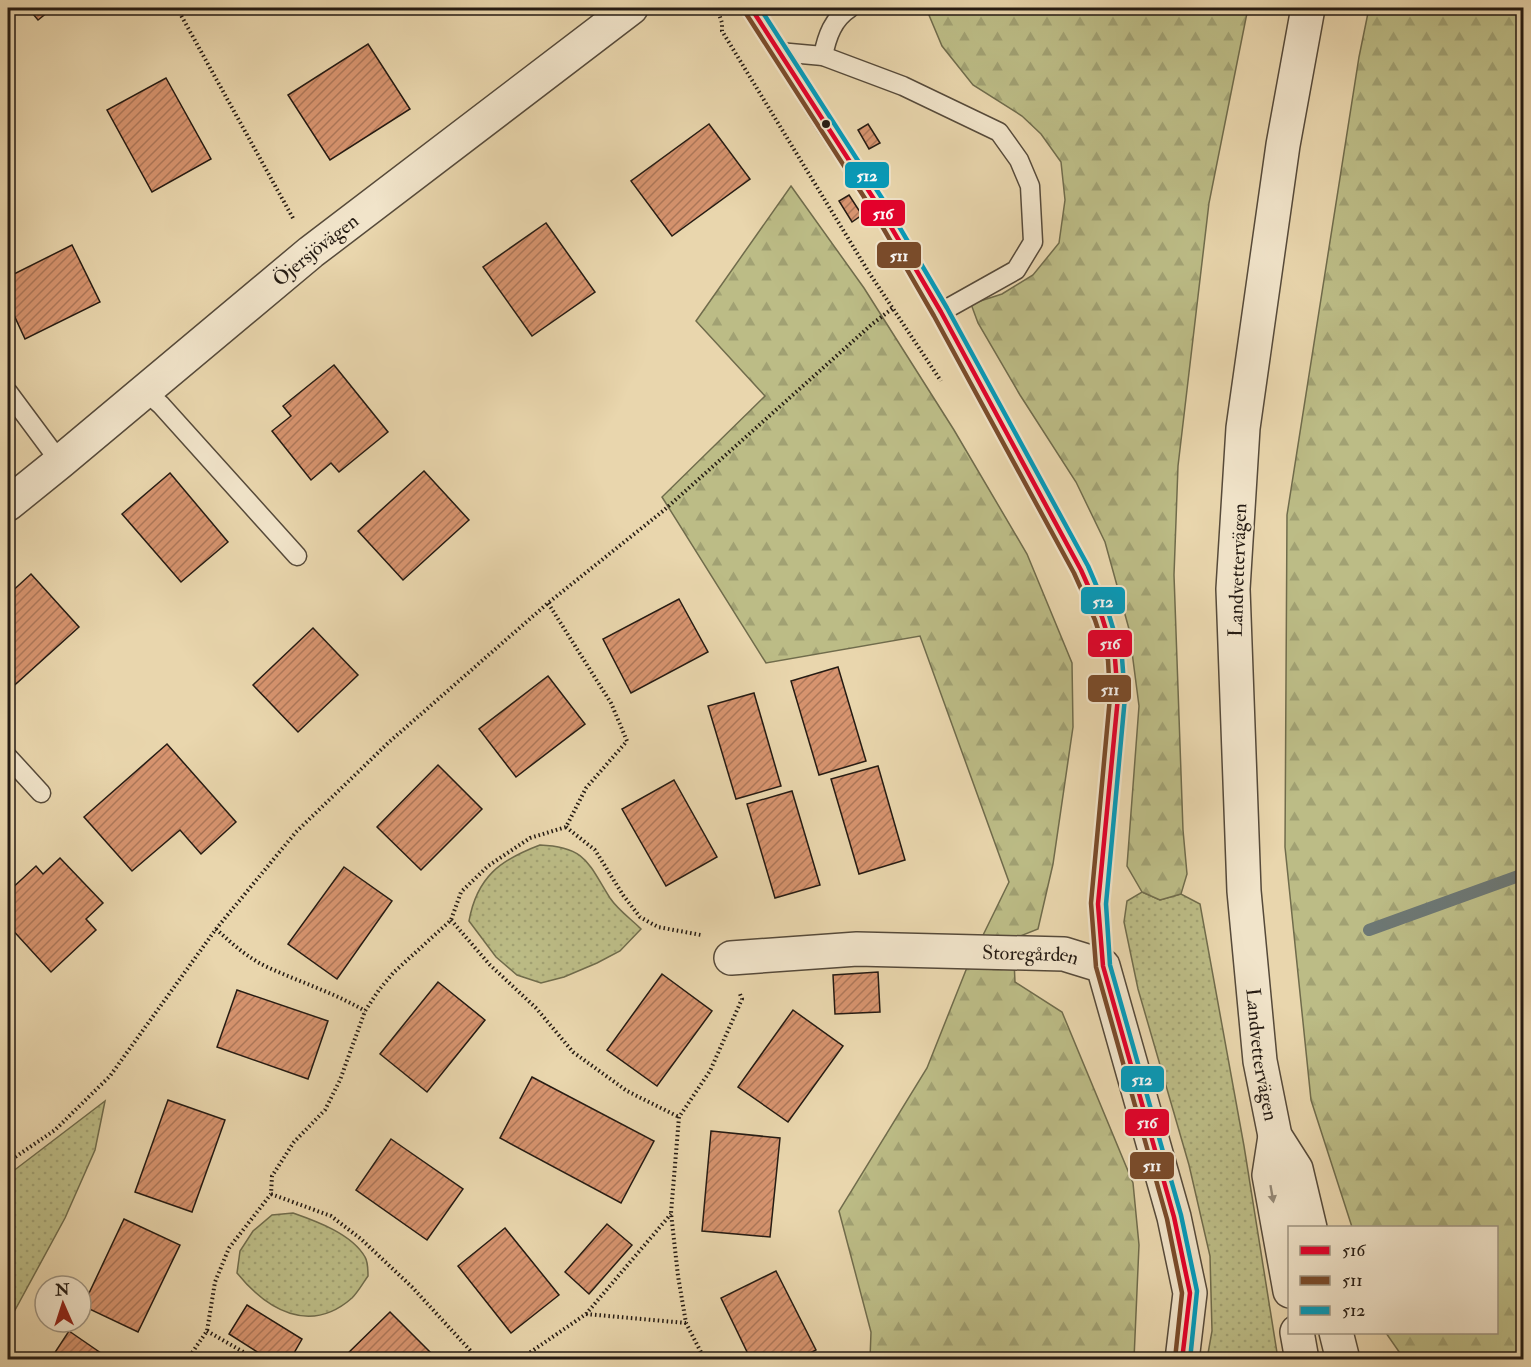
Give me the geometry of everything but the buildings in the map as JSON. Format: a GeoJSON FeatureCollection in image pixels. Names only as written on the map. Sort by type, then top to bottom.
{"type":"FeatureCollection","features":[{"type":"Feature","properties":{"kind":"street","name":"Öjersjövägen"},"geometry":{"type":"LineString","coordinates":[[8,504],[311,252],[632,8]]}},
{"type":"Feature","properties":{"kind":"street","name":"Landvettervägen"},"geometry":{"type":"LineString","coordinates":[[1288,1280],[1269,1175],[1275,1136],[1260,1061],[1244,891],[1233,589],[1243,428],[1283,145],[1308,8]]}},
{"type":"Feature","properties":{"kind":"street","name":"Storegården"},"geometry":{"type":"LineString","coordinates":[[731,958],[856,949],[1064,954],[1102,966],[1174,1217],[1190,1293],[1182,1359]]}},
{"type":"Feature","properties":{"kind":"street","name":"Landvettervägen"},"geometry":{"type":"LineString","coordinates":[[1275,1136],[1296,1169],[1310,1226]]}},
{"type":"Feature","properties":{"kind":"street"},"geometry":{"type":"LineString","coordinates":[[1297,1334],[1302,1359]]}},
{"type":"Feature","properties":{"kind":"street"},"geometry":{"type":"LineString","coordinates":[[1337,1334],[1343,1359]]}},
{"type":"Feature","properties":{"kind":"lane"},"geometry":{"type":"LineString","coordinates":[[751,8],[881,210],[941,312],[1081,570],[1102,617],[1115,659],[1117,708],[1098,904],[1102,966]]}},
{"type":"Feature","properties":{"kind":"lane"},"geometry":{"type":"LineString","coordinates":[[823,56],[827,37],[840,15],[850,8]]}},
{"type":"Feature","properties":{"kind":"lane"},"geometry":{"type":"LineString","coordinates":[[779,52],[823,56],[903,86],[999,132],[1018,160],[1030,186],[1033,242],[1016,270],[941,312]]}},
{"type":"Feature","properties":{"kind":"lane"},"geometry":{"type":"LineString","coordinates":[[145,391],[297,556]]}},
{"type":"Feature","properties":{"kind":"lane"},"geometry":{"type":"LineString","coordinates":[[8,392],[60,462]]}},
{"type":"Feature","properties":{"kind":"lane"},"geometry":{"type":"LineString","coordinates":[[8,758],[41,793]]}},
{"type":"Feature","properties":{"kind":"path"},"geometry":{"type":"LineString","coordinates":[[177,8],[311,252]]}},
{"type":"Feature","properties":{"kind":"path"},"geometry":{"type":"LineString","coordinates":[[722,31],[868,271],[943,383]]}},
{"type":"Feature","properties":{"kind":"path"},"geometry":{"type":"LineString","coordinates":[[8,1162],[55,1130],[110,1076],[216,929],[296,832],[388,743],[548,603],[663,511],[871,325],[893,308]]}},
{"type":"Feature","properties":{"kind":"path"},"geometry":{"type":"LineString","coordinates":[[186,1359],[207,1331],[216,1282],[229,1248],[271,1194],[272,1176],[294,1142],[325,1110],[340,1080],[364,1011],[393,973],[451,920],[461,892],[488,866],[530,838],[566,827],[586,788],[627,741],[611,703],[548,603]]}},
{"type":"Feature","properties":{"kind":"path"},"geometry":{"type":"LineString","coordinates":[[566,827],[595,850],[623,895],[640,917],[658,927],[711,937],[731,958],[742,999],[710,1071],[679,1118],[671,1214],[686,1323],[705,1359]]}},
{"type":"Feature","properties":{"kind":"path"},"geometry":{"type":"LineString","coordinates":[[451,920],[490,965],[536,1008],[573,1052],[627,1091],[679,1118]]}},
{"type":"Feature","properties":{"kind":"path"},"geometry":{"type":"LineString","coordinates":[[216,929],[239,949],[264,965],[341,996],[364,1011]]}},
{"type":"Feature","properties":{"kind":"path"},"geometry":{"type":"LineString","coordinates":[[271,1194],[331,1216],[361,1239],[412,1287],[479,1359]]}},
{"type":"Feature","properties":{"kind":"path"},"geometry":{"type":"LineString","coordinates":[[519,1359],[586,1314],[671,1214]]}},
{"type":"Feature","properties":{"kind":"path"},"geometry":{"type":"LineString","coordinates":[[586,1314],[686,1323]]}},
{"type":"Feature","properties":{"kind":"path"},"geometry":{"type":"LineString","coordinates":[[207,1331],[257,1359]]}},
{"type":"Feature","properties":{"kind":"green space"},"geometry":{"type":"Polygon","coordinates":[[[926,8],[1248,8],[1209,203],[1178,466],[1174,575],[1183,830],[1187,874],[1181,894],[1160,900],[1142,892],[1127,866],[1139,706],[1129,629],[1105,542],[1076,482],[1020,395],[978,323],[971,304],[1002,294],[1033,275],[1059,243],[1065,200],[1061,162],[1041,134],[1022,116],[973,85],[942,46],[926,8]]]}},
{"type":"Feature","properties":{"kind":"green space"},"geometry":{"type":"Polygon","coordinates":[[[1369,8],[1523,8],[1523,1359],[1404,1359],[1387,1334],[1498,1334],[1498,1226],[1352,1226],[1311,1100],[1285,847],[1287,515],[1359,57],[1369,8]]]}},
{"type":"Feature","properties":{"kind":"green space"},"geometry":{"type":"Polygon","coordinates":[[[791,186],[864,288],[954,430],[1027,554],[1072,663],[1073,727],[1053,864],[1038,929],[1013,939],[1015,982],[1062,1012],[1133,1183],[1139,1245],[1134,1359],[870,1359],[871,1332],[839,1211],[927,1068],[966,970],[1009,882],[920,636],[766,663],[662,497],[765,396],[696,321],[791,186]]]}},
{"type":"Feature","properties":{"kind":"green space"},"geometry":{"type":"Polygon","coordinates":[[[540,845],[555,846],[577,853],[590,866],[613,902],[641,929],[620,951],[564,977],[541,983],[517,975],[496,957],[469,921],[478,893],[493,872],[513,857],[540,845]]]}},
{"type":"Feature","properties":{"kind":"green space"},"geometry":{"type":"Polygon","coordinates":[[[1142,892],[1160,900],[1181,894],[1200,904],[1244,1146],[1278,1359],[1207,1359],[1212,1331],[1210,1256],[1189,1165],[1138,989],[1124,922],[1127,901],[1142,892]]]}},
{"type":"Feature","properties":{"kind":"green space"},"geometry":{"type":"Polygon","coordinates":[[[105,1101],[95,1150],[65,1218],[8,1323],[8,1175],[105,1101]]]}},
{"type":"Feature","properties":{"kind":"green space"},"geometry":{"type":"Polygon","coordinates":[[[293,1213],[343,1235],[359,1249],[367,1261],[368,1276],[354,1296],[336,1309],[321,1315],[305,1316],[275,1307],[262,1298],[237,1273],[240,1251],[253,1231],[272,1215],[293,1213]]]}},
{"type":"Feature","properties":{"kind":"waterway"},"geometry":{"type":"LineString","coordinates":[[1369,930],[1524,874]]}},
{"type":"Feature","properties":{"kind":"transit line","name":"516"},"geometry":{"type":"LineString","coordinates":[[751,8],[881,210],[941,312],[1081,570],[1102,617],[1115,659],[1118,697],[1098,904],[1103,966],[1174,1217],[1190,1293],[1182,1360]]}},
{"type":"Feature","properties":{"kind":"transit line","name":"512"},"geometry":{"type":"LineString","coordinates":[[760,8],[887,206],[947,308],[1088,566],[1109,615],[1122,658],[1125,697],[1106,904],[1110,965],[1181,1215],[1197,1291],[1190,1360]]}},
{"type":"Feature","properties":{"kind":"transit line","name":"511"},"geometry":{"type":"LineString","coordinates":[[745,12],[875,214],[934,316],[1074,573],[1095,620],[1108,660],[1110,697],[1091,903],[1096,967],[1167,1219],[1182,1293],[1175,1359]]}}]}
